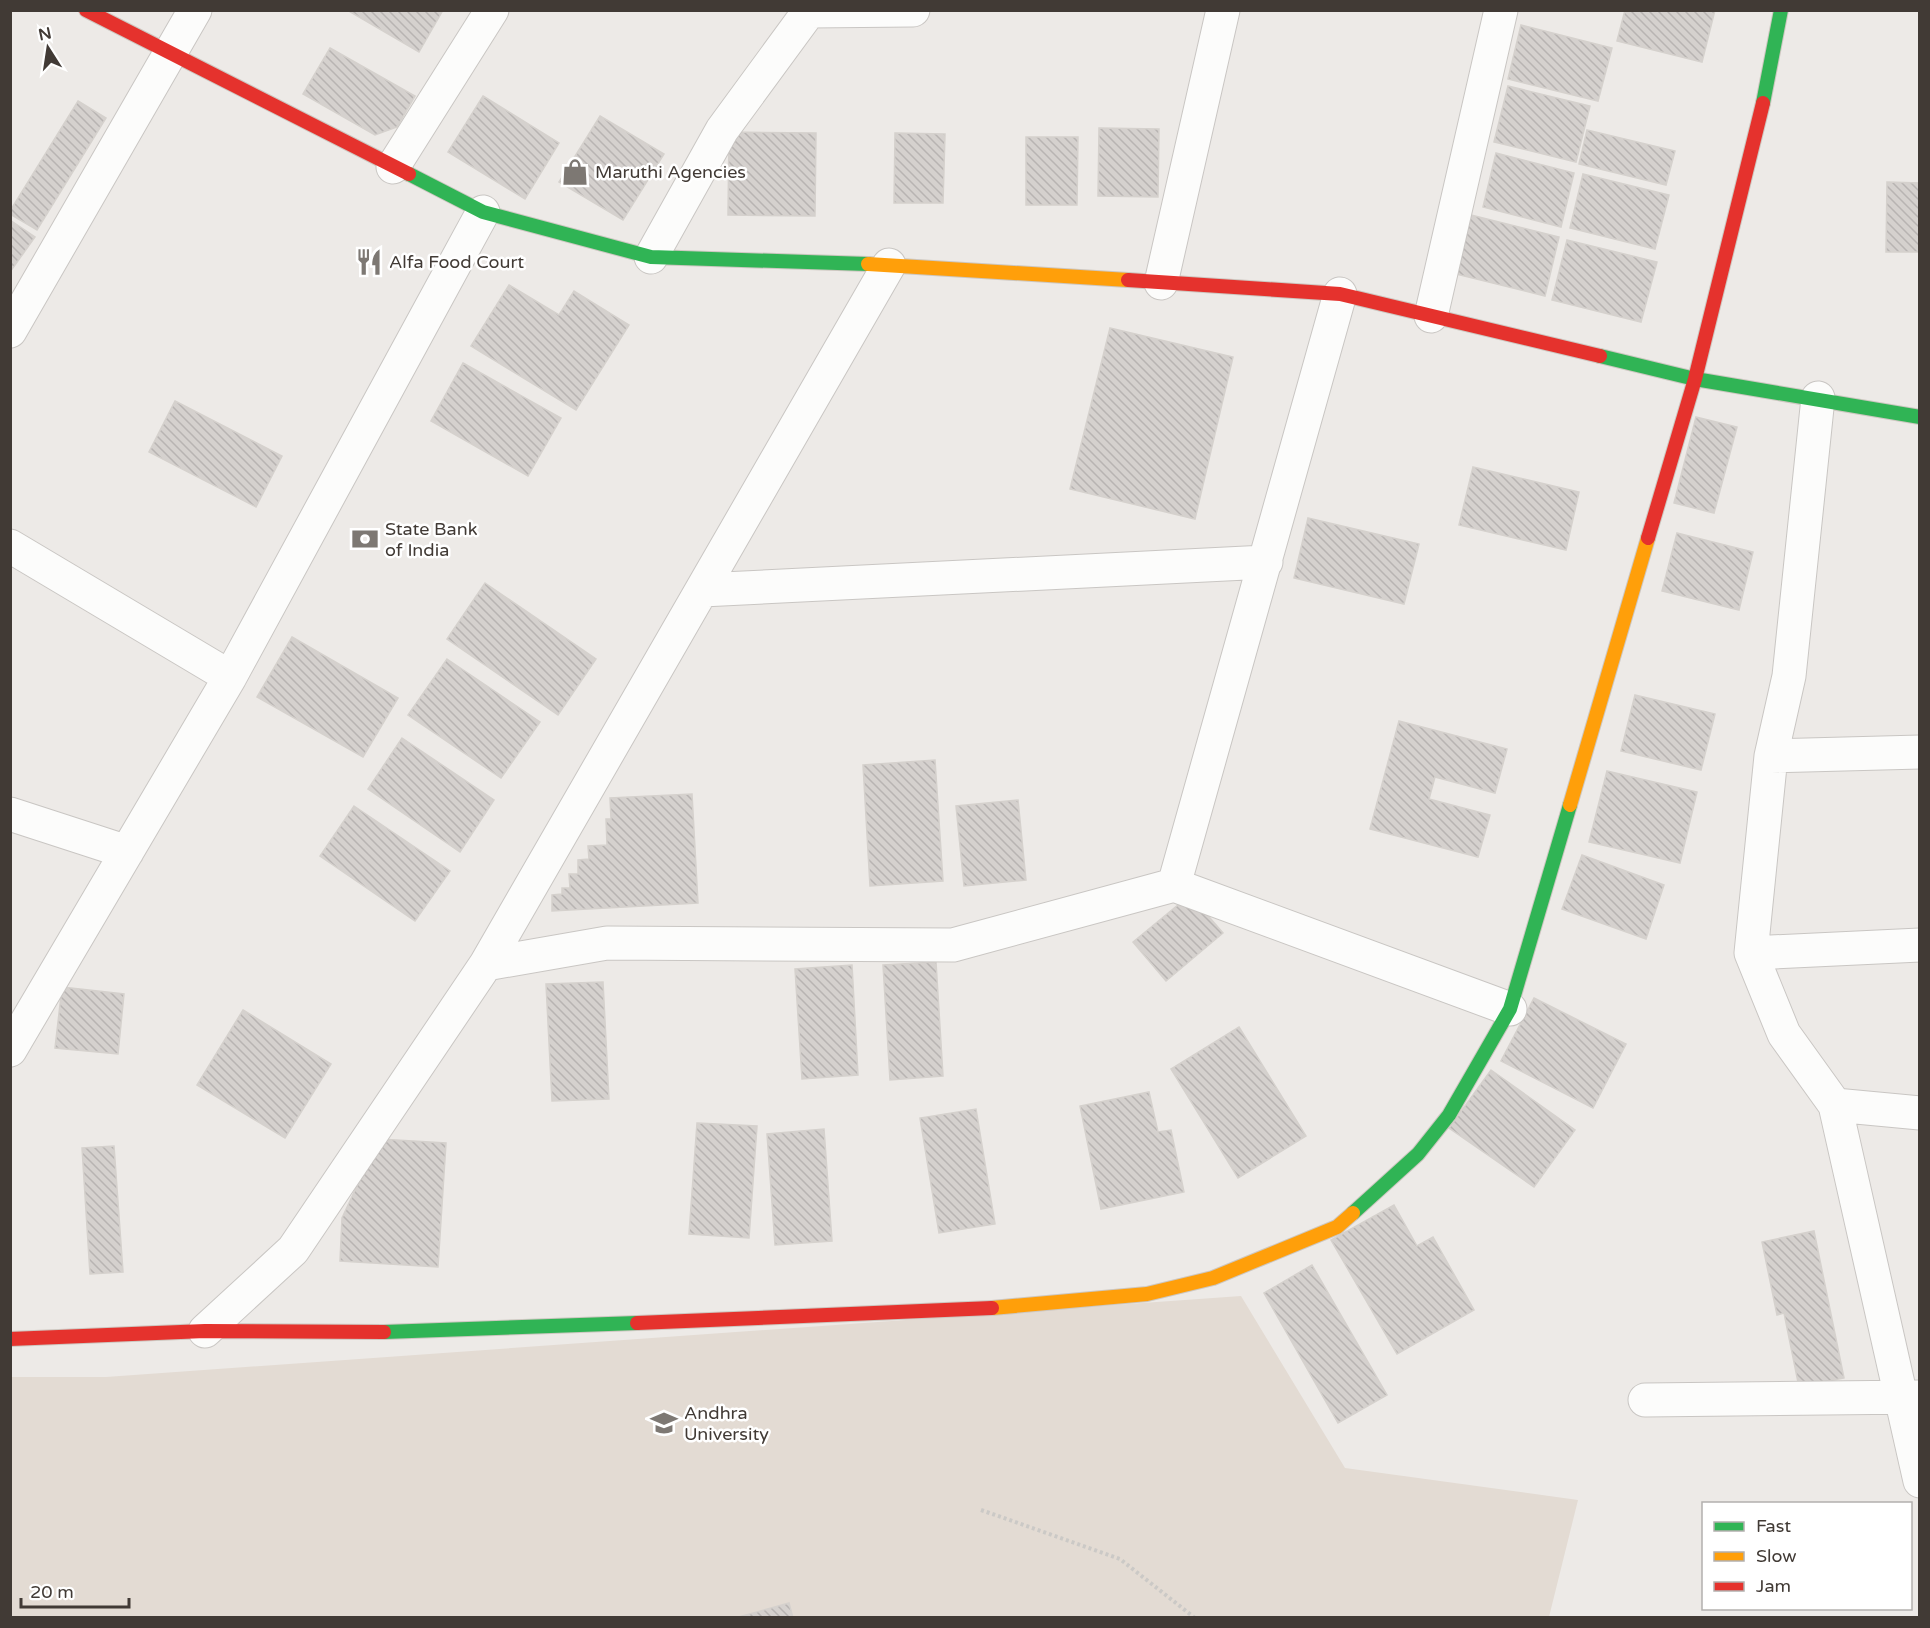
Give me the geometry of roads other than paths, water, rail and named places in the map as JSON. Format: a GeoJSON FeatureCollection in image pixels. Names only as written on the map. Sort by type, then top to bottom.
{"type":"FeatureCollection","features":[{"type":"Feature","properties":{"kind":"street"},"geometry":{"type":"LineString","coordinates":[[86,10],[483,212],[651,257],[889,265],[1340,294],[1695,379],[1920,417]]}},
{"type":"Feature","properties":{"kind":"street"},"geometry":{"type":"LineString","coordinates":[[10,331],[195,10]]}},
{"type":"Feature","properties":{"kind":"street"},"geometry":{"type":"LineString","coordinates":[[393,167],[492,10]]}},
{"type":"Feature","properties":{"kind":"street"},"geometry":{"type":"LineString","coordinates":[[651,257],[722,130],[810,11],[913,10]]}},
{"type":"Feature","properties":{"kind":"street"},"geometry":{"type":"LineString","coordinates":[[1161,283],[1223,10]]}},
{"type":"Feature","properties":{"kind":"street"},"geometry":{"type":"LineString","coordinates":[[1431,316],[1501,10]]}},
{"type":"Feature","properties":{"kind":"street"},"geometry":{"type":"LineString","coordinates":[[10,1339],[205,1331],[361,1334],[967,1310],[1148,1294],[1213,1278],[1337,1227],[1384,1188],[1425,1146],[1449,1115],[1510,1009],[1695,379],[1764,101],[1780,10]]}},
{"type":"Feature","properties":{"kind":"street"},"geometry":{"type":"LineString","coordinates":[[10,1050],[230,677],[483,212]]}},
{"type":"Feature","properties":{"kind":"street"},"geometry":{"type":"LineString","coordinates":[[205,1331],[293,1250],[486,964],[889,265]]}},
{"type":"Feature","properties":{"kind":"street"},"geometry":{"type":"LineString","coordinates":[[1174,885],[1340,294]]}},
{"type":"Feature","properties":{"kind":"street"},"geometry":{"type":"LineString","coordinates":[[1818,398],[1790,676],[1771,756],[1752,953],[1784,1034],[1835,1106],[1910,1398],[1920,1481]]}},
{"type":"Feature","properties":{"kind":"street"},"geometry":{"type":"LineString","coordinates":[[10,546],[230,677]]}},
{"type":"Feature","properties":{"kind":"street"},"geometry":{"type":"LineString","coordinates":[[702,590],[1266,562]]}},
{"type":"Feature","properties":{"kind":"street"},"geometry":{"type":"LineString","coordinates":[[1771,756],[1920,752]]}},
{"type":"Feature","properties":{"kind":"street"},"geometry":{"type":"LineString","coordinates":[[10,814],[127,852]]}},
{"type":"Feature","properties":{"kind":"street"},"geometry":{"type":"LineString","coordinates":[[486,964],[607,943],[953,945],[1174,885],[1510,1009]]}},
{"type":"Feature","properties":{"kind":"street"},"geometry":{"type":"LineString","coordinates":[[1752,953],[1920,945]]}},
{"type":"Feature","properties":{"kind":"street"},"geometry":{"type":"LineString","coordinates":[[1835,1106],[1920,1113]]}},
{"type":"Feature","properties":{"kind":"street"},"geometry":{"type":"LineString","coordinates":[[1646,1400],[1910,1398]]}},
{"type":"Feature","properties":{"kind":"place","name":"Maruthi Agencies"},"geometry":{"type":"Point","coordinates":[575,172]}},
{"type":"Feature","properties":{"kind":"place","name":"Alfa Food Court"},"geometry":{"type":"Point","coordinates":[369,262]}},
{"type":"Feature","properties":{"kind":"place","name":"State Bank of India"},"geometry":{"type":"Point","coordinates":[365,539]}},
{"type":"Feature","properties":{"kind":"place","name":"Andhra University"},"geometry":{"type":"Point","coordinates":[664,1423]}}]}
